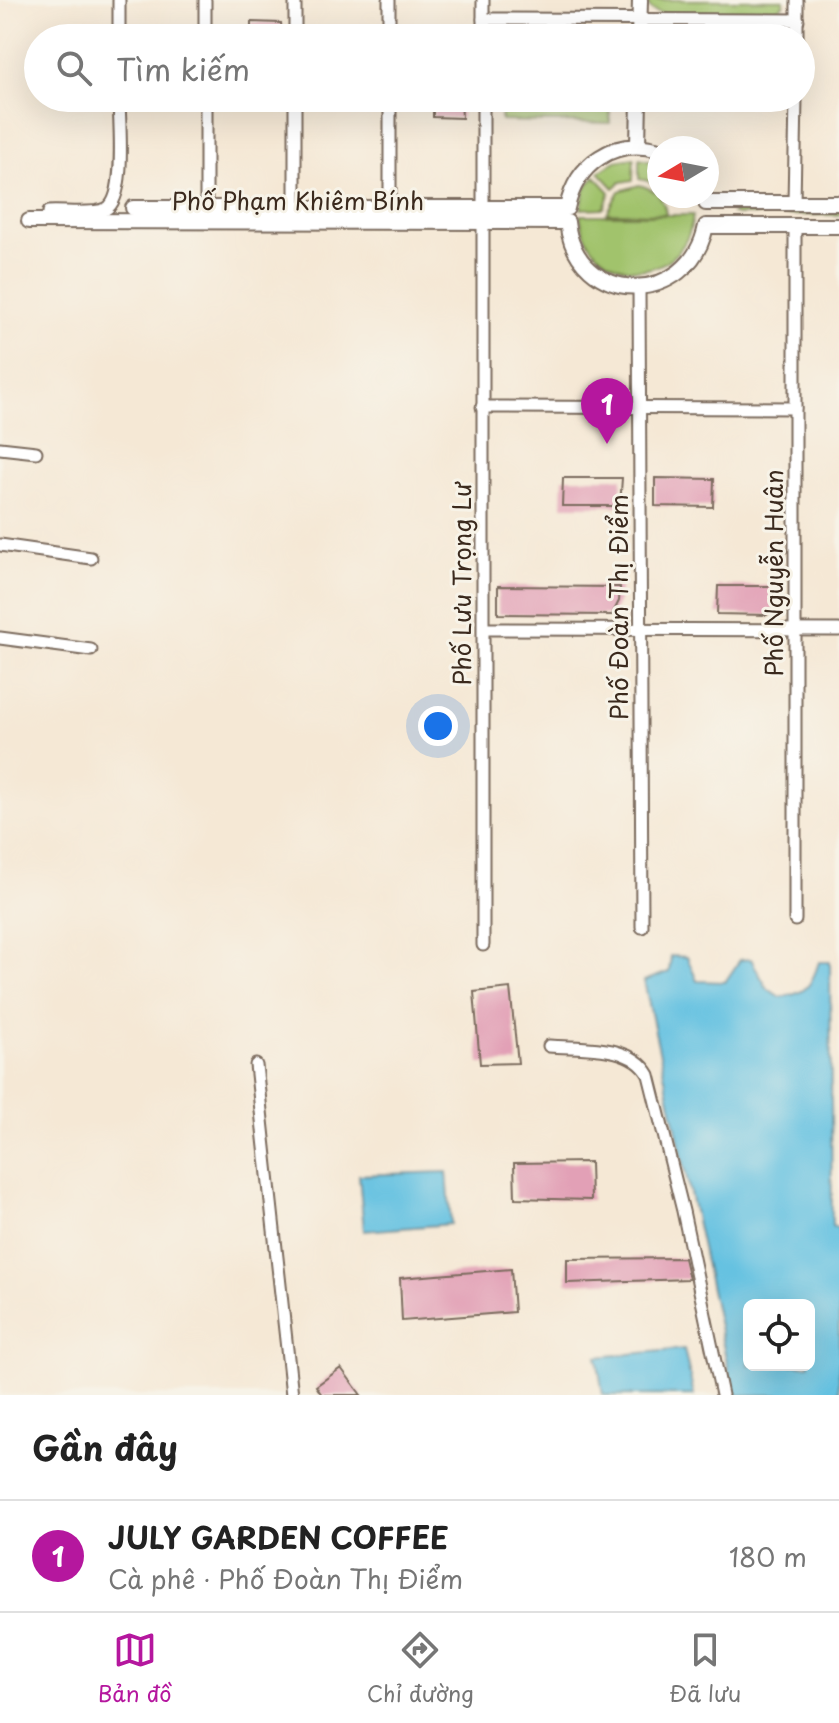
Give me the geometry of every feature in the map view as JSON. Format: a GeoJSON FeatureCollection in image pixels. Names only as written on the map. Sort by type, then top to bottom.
{"type":"FeatureCollection","features":[{"type":"Feature","properties":{"kind":"street"},"geometry":{"type":"LineString","coordinates":[[119,0],[119,24]]}},
{"type":"Feature","properties":{"kind":"street"},"geometry":{"type":"LineString","coordinates":[[205,0],[205,24]]}},
{"type":"Feature","properties":{"kind":"street"},"geometry":{"type":"LineString","coordinates":[[295,0],[295,24]]}},
{"type":"Feature","properties":{"kind":"street"},"geometry":{"type":"LineString","coordinates":[[389,0],[389,24]]}},
{"type":"Feature","properties":{"kind":"street"},"geometry":{"type":"LineString","coordinates":[[483,0],[483,24]]}},
{"type":"Feature","properties":{"kind":"street"},"geometry":{"type":"LineString","coordinates":[[639,24],[640,0]]}},
{"type":"Feature","properties":{"kind":"street"},"geometry":{"type":"LineString","coordinates":[[797,0],[798,24]]}},
{"type":"Feature","properties":{"kind":"street"},"geometry":{"type":"LineString","coordinates":[[483,19],[798,20]]}},
{"type":"Feature","properties":{"kind":"street"},"geometry":{"type":"LineString","coordinates":[[49,212],[101,211],[111,205],[119,188],[119,112]]}},
{"type":"Feature","properties":{"kind":"street"},"geometry":{"type":"LineString","coordinates":[[206,112],[206,208]]}},
{"type":"Feature","properties":{"kind":"street"},"geometry":{"type":"LineString","coordinates":[[295,112],[295,208]]}},
{"type":"Feature","properties":{"kind":"street"},"geometry":{"type":"LineString","coordinates":[[390,112],[390,208]]}},
{"type":"Feature","properties":{"kind":"street","name":"Phố Lưu Trọng Lư"},"geometry":{"type":"LineString","coordinates":[[483,112],[483,945]]}},
{"type":"Feature","properties":{"kind":"street"},"geometry":{"type":"LineString","coordinates":[[638,146],[639,112]]}},
{"type":"Feature","properties":{"kind":"street"},"geometry":{"type":"LineString","coordinates":[[794,203],[796,112]]}},
{"type":"Feature","properties":{"kind":"street"},"geometry":{"type":"LineString","coordinates":[[647,148],[613,150],[593,161],[578,177],[567,215],[573,248],[592,271],[609,282],[639,287],[661,283],[688,265],[700,247],[706,226],[839,226]]}},
{"type":"Feature","properties":{"kind":"street"},"geometry":{"type":"LineString","coordinates":[[719,200],[839,203]]}},
{"type":"Feature","properties":{"kind":"street","name":"Phố Phạm Khiêm Bính"},"geometry":{"type":"LineString","coordinates":[[133,208],[390,208],[483,215]]}},
{"type":"Feature","properties":{"kind":"street","name":"Phố Phạm Khiêm Bính"},"geometry":{"type":"LineString","coordinates":[[29,221],[567,215]]}},
{"type":"Feature","properties":{"kind":"street","name":"Phố Nguyễn Huân"},"geometry":{"type":"LineString","coordinates":[[795,226],[795,920]]}},
{"type":"Feature","properties":{"kind":"street","name":"Phố Đoàn Thị Điểm"},"geometry":{"type":"LineString","coordinates":[[639,287],[642,927]]}},
{"type":"Feature","properties":{"kind":"street"},"geometry":{"type":"LineString","coordinates":[[482,407],[795,408]]}},
{"type":"Feature","properties":{"kind":"street"},"geometry":{"type":"LineString","coordinates":[[0,448],[36,452]]}},
{"type":"Feature","properties":{"kind":"street"},"geometry":{"type":"LineString","coordinates":[[0,545],[91,558]]}},
{"type":"Feature","properties":{"kind":"street"},"geometry":{"type":"LineString","coordinates":[[484,629],[839,630]]}},
{"type":"Feature","properties":{"kind":"street"},"geometry":{"type":"LineString","coordinates":[[0,638],[91,650]]}},
{"type":"Feature","properties":{"kind":"street"},"geometry":{"type":"LineString","coordinates":[[549,1046],[624,1053],[636,1058],[649,1075],[683,1211],[722,1395]]}},
{"type":"Feature","properties":{"kind":"street"},"geometry":{"type":"LineString","coordinates":[[256,1065],[292,1395]]}},
{"type":"Feature","properties":{"kind":"green space"},"geometry":{"type":"Polygon","coordinates":[[[645,0],[784,0],[776,11],[663,14],[651,10],[645,0]]]}},
{"type":"Feature","properties":{"kind":"green space"},"geometry":{"type":"Polygon","coordinates":[[[501,112],[610,112],[610,123],[501,121],[501,112]]]}},
{"type":"Feature","properties":{"kind":"green space"},"geometry":{"type":"Polygon","coordinates":[[[634,158],[633,180],[621,182],[614,188],[599,172],[616,161],[634,158]]]}},
{"type":"Feature","properties":{"kind":"green space"},"geometry":{"type":"Polygon","coordinates":[[[639,159],[647,161],[647,181],[639,179],[639,159]]]}},
{"type":"Feature","properties":{"kind":"green space"},"geometry":{"type":"Polygon","coordinates":[[[595,176],[610,192],[604,208],[581,209],[585,189],[595,176]]]}},
{"type":"Feature","properties":{"kind":"green space"},"geometry":{"type":"Polygon","coordinates":[[[639,185],[647,188],[647,208],[664,208],[666,214],[607,213],[619,191],[639,185]]]}},
{"type":"Feature","properties":{"kind":"green space"},"geometry":{"type":"Polygon","coordinates":[[[735,209],[839,209],[839,215],[736,215],[732,213],[735,209]]]}},
{"type":"Feature","properties":{"kind":"green space"},"geometry":{"type":"Polygon","coordinates":[[[580,215],[693,215],[687,239],[674,256],[657,266],[638,270],[618,267],[601,256],[587,239],[580,215]]]}},
{"type":"Feature","properties":{"kind":"water"},"geometry":{"type":"Polygon","coordinates":[[[671,956],[687,957],[697,981],[725,982],[740,960],[751,959],[767,988],[780,997],[802,991],[813,978],[819,962],[830,962],[832,1226],[839,1228],[839,1395],[734,1395],[644,981],[669,972],[671,956]]]}},
{"type":"Feature","properties":{"kind":"water"},"geometry":{"type":"Polygon","coordinates":[[[447,1172],[451,1224],[364,1231],[359,1175],[447,1172]]]}},
{"type":"Feature","properties":{"kind":"water"},"geometry":{"type":"Polygon","coordinates":[[[684,1349],[694,1395],[603,1395],[597,1357],[684,1349]]]}},
{"type":"Feature","properties":{"kind":"building"},"geometry":{"type":"Polygon","coordinates":[[[251,22],[281,24],[251,24],[251,22]]]}},
{"type":"Feature","properties":{"kind":"building"},"geometry":{"type":"Polygon","coordinates":[[[433,112],[462,112],[462,118],[433,117],[433,112]]]}},
{"type":"Feature","properties":{"kind":"building"},"geometry":{"type":"Polygon","coordinates":[[[563,478],[622,478],[620,506],[562,506],[563,478]]]}},
{"type":"Feature","properties":{"kind":"building"},"geometry":{"type":"Polygon","coordinates":[[[655,478],[714,479],[713,507],[655,506],[655,478]]]}},
{"type":"Feature","properties":{"kind":"building"},"geometry":{"type":"Polygon","coordinates":[[[498,586],[620,587],[619,601],[612,615],[498,614],[498,586]]]}},
{"type":"Feature","properties":{"kind":"building"},"geometry":{"type":"Polygon","coordinates":[[[718,586],[777,586],[776,606],[767,615],[717,614],[718,586]]]}},
{"type":"Feature","properties":{"kind":"building"},"geometry":{"type":"Polygon","coordinates":[[[510,988],[518,1063],[480,1064],[474,992],[510,988]]]}},
{"type":"Feature","properties":{"kind":"building"},"geometry":{"type":"Polygon","coordinates":[[[590,1162],[591,1200],[515,1198],[514,1163],[590,1162]]]}},
{"type":"Feature","properties":{"kind":"building"},"geometry":{"type":"Polygon","coordinates":[[[684,1258],[689,1279],[567,1283],[567,1259],[684,1258]]]}},
{"type":"Feature","properties":{"kind":"building"},"geometry":{"type":"Polygon","coordinates":[[[511,1269],[514,1312],[402,1321],[400,1278],[511,1269]]]}},
{"type":"Feature","properties":{"kind":"building"},"geometry":{"type":"Polygon","coordinates":[[[341,1368],[361,1395],[322,1395],[316,1386],[341,1368]]]}},
{"type":"Feature","properties":{"kind":"place","name":"JULY GARDEN COFFEE"},"geometry":{"type":"Point","coordinates":[607,444]}}]}
